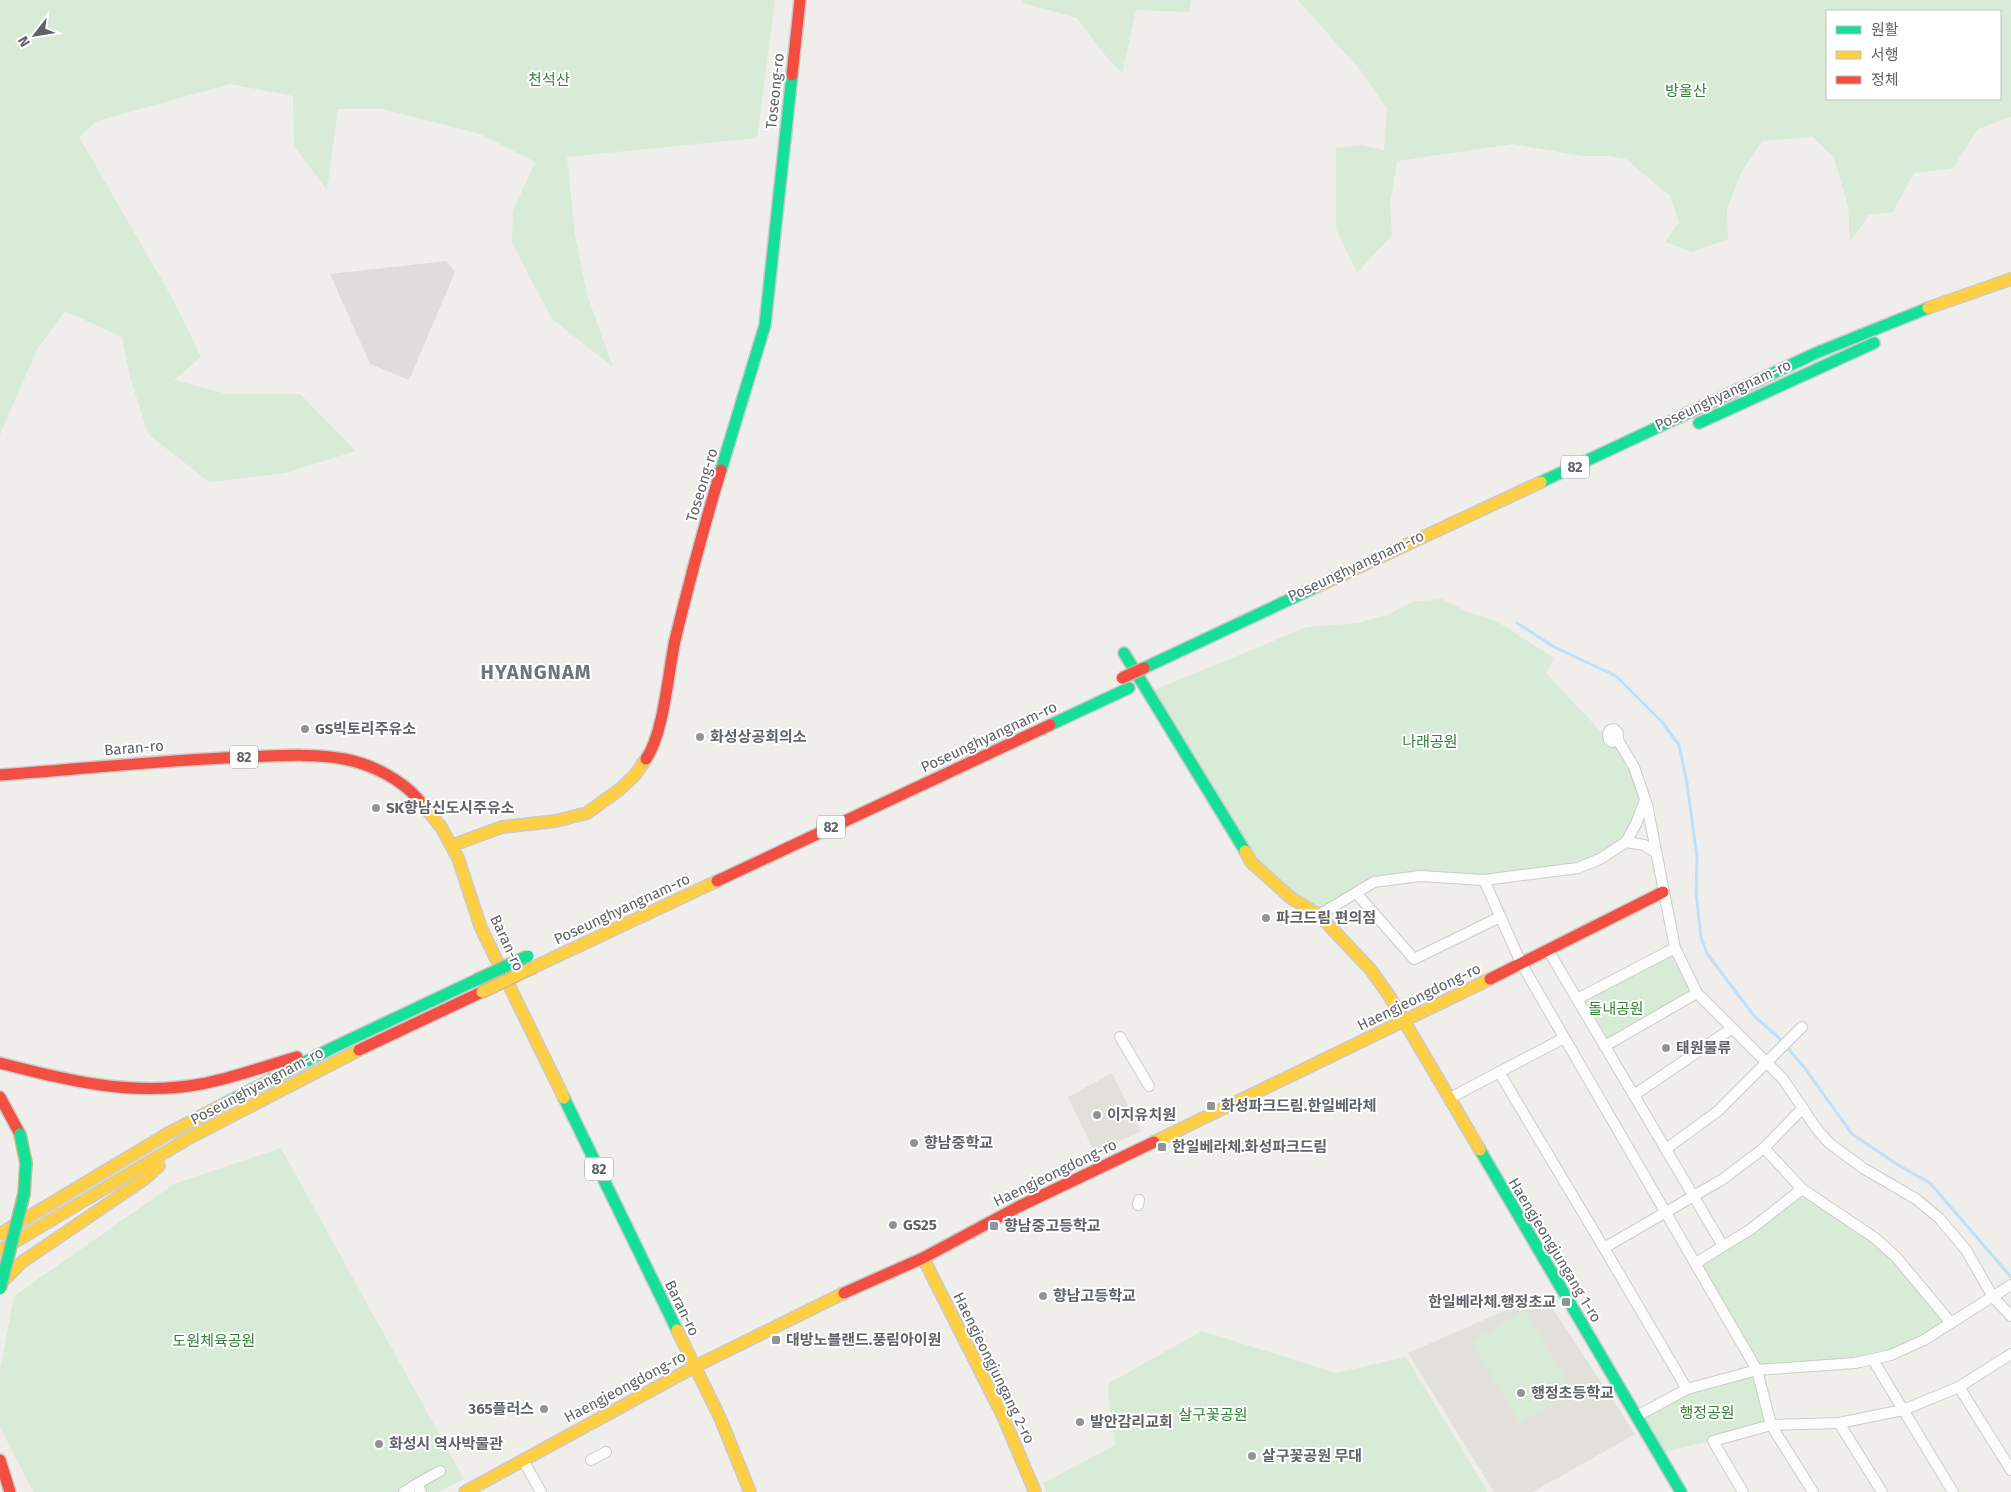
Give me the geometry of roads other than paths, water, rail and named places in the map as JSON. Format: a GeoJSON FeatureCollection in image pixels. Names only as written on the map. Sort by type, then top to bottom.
{"type":"FeatureCollection","features":[{"type":"Feature","properties":{"kind":"main road","name":"Toseong-ro"},"geometry":{"type":"LineString","coordinates":[[453,845],[502,828],[556,821],[587,813],[619,790],[635,775],[648,756],[657,732],[675,642],[697,551],[765,325],[800,0]]}},
{"type":"Feature","properties":{"kind":"main road","name":"Poseunghyangnam-ro"},"geometry":{"type":"LineString","coordinates":[[1034,720],[1816,353],[1902,317],[2011,279]]}},
{"type":"Feature","properties":{"kind":"main road"},"geometry":{"type":"LineString","coordinates":[[1944,315],[2003,295]]}},
{"type":"Feature","properties":{"kind":"main road","name":"Poseunghyangnam-ro"},"geometry":{"type":"LineString","coordinates":[[1690,428],[1885,338],[1925,322]]}},
{"type":"Feature","properties":{"kind":"main road","name":"Haengjeongjungang 1-ro"},"geometry":{"type":"LineString","coordinates":[[1124,653],[1251,862],[1291,898],[1319,915],[1372,970],[1406,1022],[1681,1492]]}},
{"type":"Feature","properties":{"kind":"main road","name":"Poseunghyangnam-ro"},"geometry":{"type":"LineString","coordinates":[[0,1251],[100,1189],[189,1138],[330,1064],[1150,679]]}},
{"type":"Feature","properties":{"kind":"main road","name":"Baran-ro"},"geometry":{"type":"LineString","coordinates":[[0,774],[212,758],[306,756],[354,761],[389,776],[417,796],[453,845],[469,885],[481,928],[721,1420],[750,1492]]}},
{"type":"Feature","properties":{"kind":"main road","name":"Haengjeongdong-ro"},"geometry":{"type":"LineString","coordinates":[[466,1492],[694,1367],[873,1279],[923,1258],[1018,1207],[1406,1022],[1662,892]]}},
{"type":"Feature","properties":{"kind":"main road","name":"Poseunghyangnam-ro"},"geometry":{"type":"LineString","coordinates":[[0,1234],[167,1134],[332,1048],[533,954]]}},
{"type":"Feature","properties":{"kind":"main road"},"geometry":{"type":"LineString","coordinates":[[0,1063],[86,1084],[132,1089],[158,1088],[200,1084],[332,1048]]}},
{"type":"Feature","properties":{"kind":"main road"},"geometry":{"type":"LineString","coordinates":[[0,1097],[20,1134],[26,1164],[24,1194],[0,1289]]}},
{"type":"Feature","properties":{"kind":"main road"},"geometry":{"type":"LineString","coordinates":[[0,1284],[22,1262],[143,1180],[189,1138]]}},
{"type":"Feature","properties":{"kind":"main road"},"geometry":{"type":"LineString","coordinates":[[0,1227],[48,1205]]}},
{"type":"Feature","properties":{"kind":"main road","name":"Haengjeongjungang 2-ro"},"geometry":{"type":"LineString","coordinates":[[923,1258],[1003,1416],[1034,1492]]}},
{"type":"Feature","properties":{"kind":"main road"},"geometry":{"type":"LineString","coordinates":[[0,1460],[10,1492]]}},
{"type":"Feature","properties":{"kind":"street"},"geometry":{"type":"LineString","coordinates":[[1618,740],[1634,767],[1645,799],[1662,892],[1675,948],[1697,993],[1783,1079],[1816,1128],[1845,1157],[1916,1199],[1940,1218],[1966,1250],[1992,1297],[2011,1316]]}},
{"type":"Feature","properties":{"kind":"street"},"geometry":{"type":"LineString","coordinates":[[1319,915],[1357,894],[1374,882],[1395,878],[1420,876],[1484,880],[1578,868],[1600,859],[1626,842],[1636,824],[1645,799]]}},
{"type":"Feature","properties":{"kind":"street"},"geometry":{"type":"LineString","coordinates":[[1626,842],[1644,845],[1656,852]]}},
{"type":"Feature","properties":{"kind":"street"},"geometry":{"type":"LineString","coordinates":[[1484,880],[1521,963],[1757,1370],[1771,1425],[1813,1492]]}},
{"type":"Feature","properties":{"kind":"street"},"geometry":{"type":"LineString","coordinates":[[1357,894],[1414,959],[1500,916]]}},
{"type":"Feature","properties":{"kind":"street"},"geometry":{"type":"LineString","coordinates":[[1577,999],[1675,948]]}},
{"type":"Feature","properties":{"kind":"street"},"geometry":{"type":"LineString","coordinates":[[1548,950],[1724,1246]]}},
{"type":"Feature","properties":{"kind":"street"},"geometry":{"type":"LineString","coordinates":[[1605,1046],[1697,993]]}},
{"type":"Feature","properties":{"kind":"street"},"geometry":{"type":"LineString","coordinates":[[1666,1149],[1718,1111],[1802,1026]]}},
{"type":"Feature","properties":{"kind":"street"},"geometry":{"type":"LineString","coordinates":[[1634,1095],[1731,1029]]}},
{"type":"Feature","properties":{"kind":"street"},"geometry":{"type":"LineString","coordinates":[[1120,1037],[1148,1086]]}},
{"type":"Feature","properties":{"kind":"street"},"geometry":{"type":"LineString","coordinates":[[1450,1098],[1564,1038]]}},
{"type":"Feature","properties":{"kind":"street"},"geometry":{"type":"LineString","coordinates":[[1499,1072],[1687,1389]]}},
{"type":"Feature","properties":{"kind":"street"},"geometry":{"type":"LineString","coordinates":[[1604,1248],[1723,1179],[1764,1148],[1803,1108]]}},
{"type":"Feature","properties":{"kind":"street"},"geometry":{"type":"LineString","coordinates":[[1764,1148],[1802,1189],[1875,1238],[1896,1257],[1951,1323]]}},
{"type":"Feature","properties":{"kind":"street"},"geometry":{"type":"LineString","coordinates":[[1696,1263],[1751,1229],[1802,1189]]}},
{"type":"Feature","properties":{"kind":"street"},"geometry":{"type":"LineString","coordinates":[[1637,1416],[1687,1389],[1757,1370],[1873,1360],[1907,1348],[2011,1285]]}},
{"type":"Feature","properties":{"kind":"street"},"geometry":{"type":"LineString","coordinates":[[1744,1492],[1713,1441],[1771,1425],[1839,1423],[1903,1410],[1959,1387],[2011,1354]]}},
{"type":"Feature","properties":{"kind":"street"},"geometry":{"type":"LineString","coordinates":[[1873,1360],[1954,1492]]}},
{"type":"Feature","properties":{"kind":"street"},"geometry":{"type":"LineString","coordinates":[[1959,1387],[2011,1470]]}},
{"type":"Feature","properties":{"kind":"street"},"geometry":{"type":"LineString","coordinates":[[1839,1423],[1882,1492]]}},
{"type":"Feature","properties":{"kind":"street"},"geometry":{"type":"LineString","coordinates":[[591,1460],[606,1452]]}},
{"type":"Feature","properties":{"kind":"street"},"geometry":{"type":"LineString","coordinates":[[523,1460],[541,1492]]}},
{"type":"Feature","properties":{"kind":"street"},"geometry":{"type":"LineString","coordinates":[[404,1492],[419,1488],[440,1471]]}},
{"type":"Feature","properties":{"kind":"waterway"},"geometry":{"type":"LineString","coordinates":[[1517,623],[1554,647],[1616,676],[1662,722],[1679,745],[1687,783],[1697,858],[1696,892],[1701,938],[1708,955],[1755,1017],[1777,1036],[1804,1067],[1852,1134],[1898,1165],[1930,1183],[2011,1277]]}},
{"type":"Feature","properties":{"kind":"place","name":"GS빅토리주유소"},"geometry":{"type":"Point","coordinates":[305,729]}},
{"type":"Feature","properties":{"kind":"place","name":"화성상공회의소"},"geometry":{"type":"Point","coordinates":[700,737]}},
{"type":"Feature","properties":{"kind":"place","name":"SK향남신도시주유소"},"geometry":{"type":"Point","coordinates":[376,808]}},
{"type":"Feature","properties":{"kind":"place","name":"파크드림 편의점"},"geometry":{"type":"Point","coordinates":[1266,918]}},
{"type":"Feature","properties":{"kind":"place","name":"태원물류"},"geometry":{"type":"Point","coordinates":[1666,1048]}},
{"type":"Feature","properties":{"kind":"place","name":"화성파크드림.한일베라체"},"geometry":{"type":"Point","coordinates":[1211,1106]}},
{"type":"Feature","properties":{"kind":"place","name":"이지유치원"},"geometry":{"type":"Point","coordinates":[1097,1115]}},
{"type":"Feature","properties":{"kind":"place","name":"향남중학교"},"geometry":{"type":"Point","coordinates":[914,1143]}},
{"type":"Feature","properties":{"kind":"place","name":"한일베라체.화성파크드림"},"geometry":{"type":"Point","coordinates":[1162,1147]}},
{"type":"Feature","properties":{"kind":"place","name":"GS25"},"geometry":{"type":"Point","coordinates":[893,1225]}},
{"type":"Feature","properties":{"kind":"place","name":"향남중고등학교"},"geometry":{"type":"Point","coordinates":[994,1226]}},
{"type":"Feature","properties":{"kind":"place","name":"향남고등학교"},"geometry":{"type":"Point","coordinates":[1043,1296]}},
{"type":"Feature","properties":{"kind":"place","name":"한일베라체.행정초교"},"geometry":{"type":"Point","coordinates":[1566,1302]}},
{"type":"Feature","properties":{"kind":"place","name":"대방노블랜드.풍림아이원"},"geometry":{"type":"Point","coordinates":[776,1340]}},
{"type":"Feature","properties":{"kind":"place","name":"행정초등학교"},"geometry":{"type":"Point","coordinates":[1521,1393]}},
{"type":"Feature","properties":{"kind":"place","name":"365플러스"},"geometry":{"type":"Point","coordinates":[544,1409]}},
{"type":"Feature","properties":{"kind":"place","name":"발안감리교회"},"geometry":{"type":"Point","coordinates":[1080,1422]}},
{"type":"Feature","properties":{"kind":"place","name":"화성시 역사박물관"},"geometry":{"type":"Point","coordinates":[379,1444]}},
{"type":"Feature","properties":{"kind":"place","name":"살구꽃공원 무대"},"geometry":{"type":"Point","coordinates":[1252,1456]}},
{"type":"Feature","properties":{"kind":"district","name":"HYANGNAM"},"geometry":{"type":"Point","coordinates":[536,672]}},
{"type":"Feature","properties":{"kind":"park label","name":"천석산"},"geometry":{"type":"Point","coordinates":[549,80]}},
{"type":"Feature","properties":{"kind":"park label","name":"방울산"},"geometry":{"type":"Point","coordinates":[1686,91]}},
{"type":"Feature","properties":{"kind":"park label","name":"나래공원"},"geometry":{"type":"Point","coordinates":[1430,742]}},
{"type":"Feature","properties":{"kind":"park label","name":"돌내공원"},"geometry":{"type":"Point","coordinates":[1616,1009]}},
{"type":"Feature","properties":{"kind":"park label","name":"도원체육공원"},"geometry":{"type":"Point","coordinates":[214,1341]}},
{"type":"Feature","properties":{"kind":"park label","name":"행정공원"},"geometry":{"type":"Point","coordinates":[1707,1413]}},
{"type":"Feature","properties":{"kind":"park label","name":"살구꽃공원"},"geometry":{"type":"Point","coordinates":[1213,1415]}}]}
